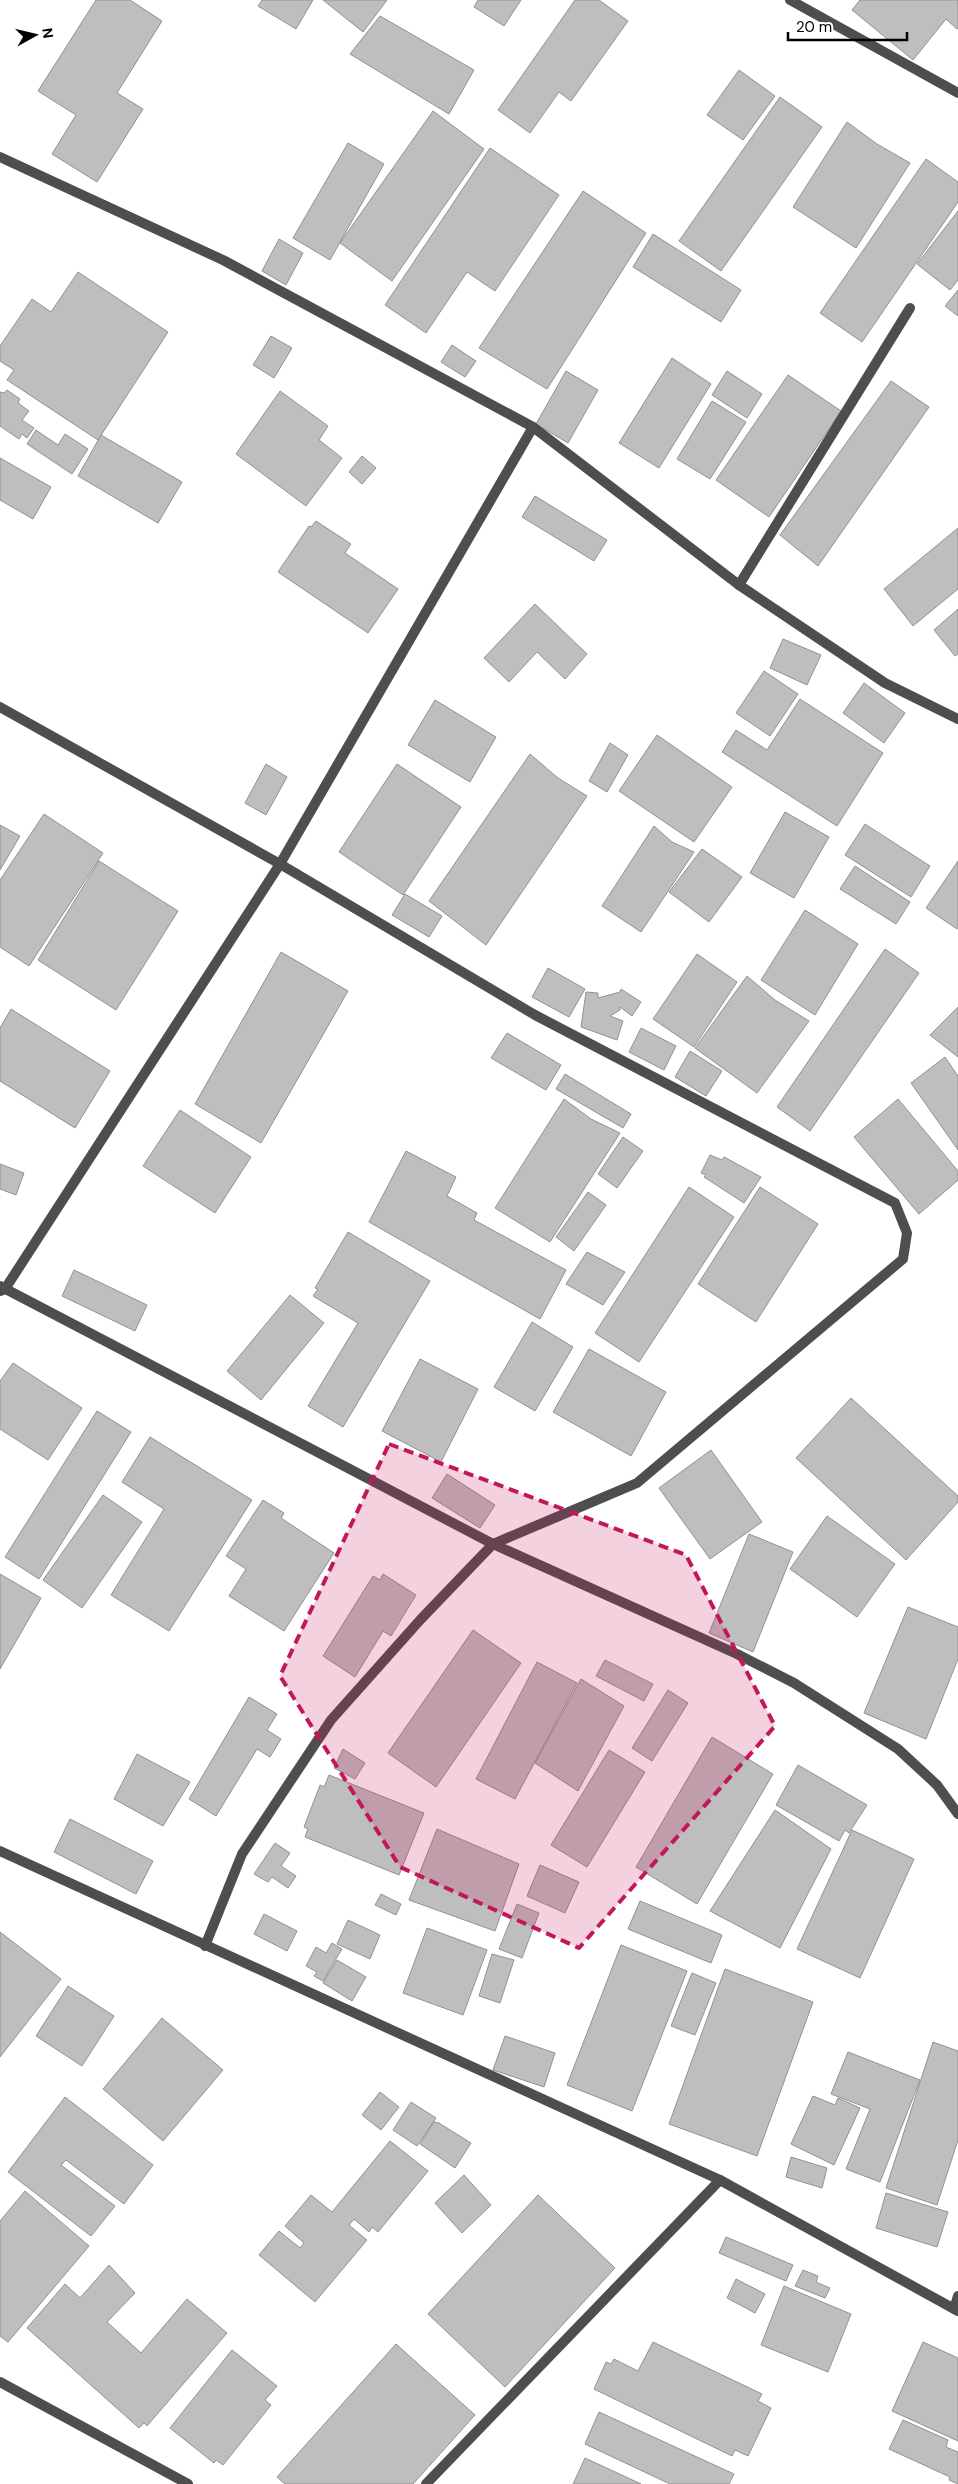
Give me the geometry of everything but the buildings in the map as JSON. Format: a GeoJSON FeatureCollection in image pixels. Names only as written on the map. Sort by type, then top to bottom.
{"type":"FeatureCollection","features":[{"type":"Feature","properties":{"kind":"street"},"geometry":{"type":"LineString","coordinates":[[790,0],[958,93]]}},
{"type":"Feature","properties":{"kind":"street"},"geometry":{"type":"LineString","coordinates":[[0,158],[223,260],[533,427],[739,585],[886,683],[958,719]]}},
{"type":"Feature","properties":{"kind":"street"},"geometry":{"type":"LineString","coordinates":[[739,585],[910,308]]}},
{"type":"Feature","properties":{"kind":"street"},"geometry":{"type":"LineString","coordinates":[[533,427],[280,864],[2,1289],[493,1544],[737,1654],[794,1683],[898,1749],[938,1785],[958,1814]]}},
{"type":"Feature","properties":{"kind":"street"},"geometry":{"type":"LineString","coordinates":[[0,708],[280,864],[534,1015],[895,1203],[907,1232],[903,1259],[637,1483],[493,1544],[427,1612],[331,1720],[242,1854],[205,1946]]}},
{"type":"Feature","properties":{"kind":"street"},"geometry":{"type":"LineString","coordinates":[[0,1851],[720,2180],[956,2310],[958,2296]]}},
{"type":"Feature","properties":{"kind":"street"},"geometry":{"type":"LineString","coordinates":[[426,2484],[720,2180]]}},
{"type":"Feature","properties":{"kind":"street"},"geometry":{"type":"LineString","coordinates":[[0,2382],[188,2484]]}},
{"type":"Feature","properties":{"kind":"highlighted area"},"geometry":{"type":"Polygon","coordinates":[[[389,1444],[686,1555],[775,1726],[579,1948],[400,1867],[280,1676],[389,1444]]]}}]}
